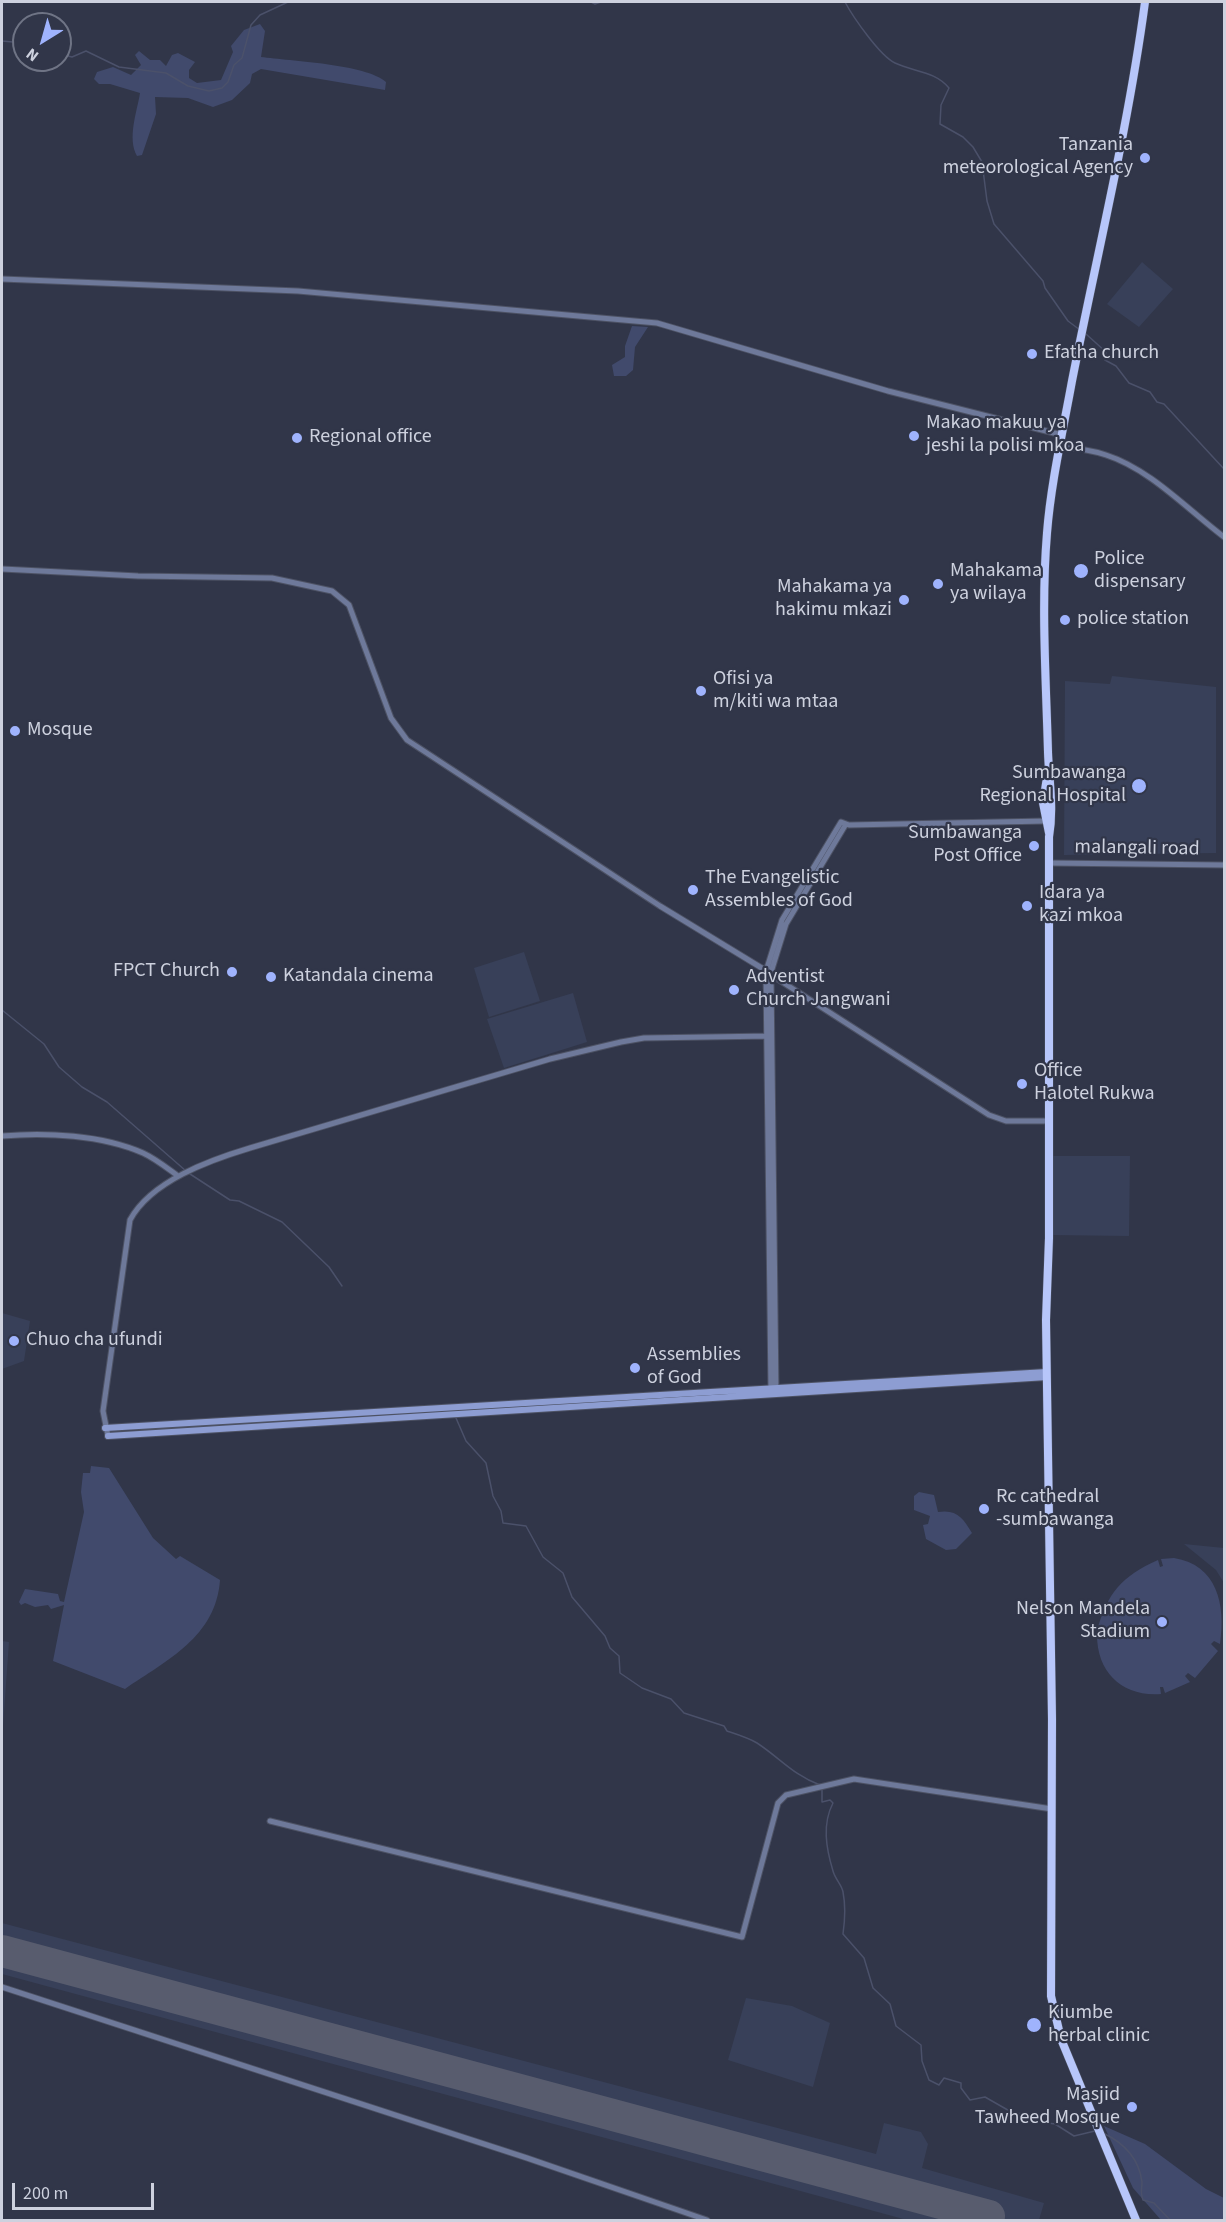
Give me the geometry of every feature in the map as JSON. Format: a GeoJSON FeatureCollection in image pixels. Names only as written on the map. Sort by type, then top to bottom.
{"type":"FeatureCollection","features":[{"type":"Feature","properties":{"kind":"highway"},"geometry":{"type":"LineString","coordinates":[[1136,2220],[1061,2039],[1052,2006],[1049,1943],[1052,1809],[1047,1374],[1049,863],[1053,801],[1048,771],[1045,650],[1047,535],[1060,447],[1078,349],[1116,175],[1145,2]]}},
{"type":"Feature","properties":{"kind":"highway"},"geometry":{"type":"LineString","coordinates":[[1048,771],[1043,801],[1050,837]]}},
{"type":"Feature","properties":{"kind":"highway"},"geometry":{"type":"LineString","coordinates":[[1043,801],[1053,801]]}},
{"type":"Feature","properties":{"kind":"highway"},"geometry":{"type":"LineString","coordinates":[[1044,811],[1053,810]]}},
{"type":"Feature","properties":{"kind":"main road"},"geometry":{"type":"LineString","coordinates":[[105,1428],[1047,1374]]}},
{"type":"Feature","properties":{"kind":"main road"},"geometry":{"type":"LineString","coordinates":[[108,1436],[774,1390]]}},
{"type":"Feature","properties":{"kind":"street"},"geometry":{"type":"LineString","coordinates":[[2,279],[298,291],[657,323],[888,391],[1062,435]]}},
{"type":"Feature","properties":{"kind":"street"},"geometry":{"type":"LineString","coordinates":[[1060,447],[1114,457],[1147,477],[1224,537]]}},
{"type":"Feature","properties":{"kind":"street"},"geometry":{"type":"LineString","coordinates":[[2,569],[138,576],[272,578],[332,591],[349,605],[391,718],[407,740],[660,906],[769,973],[989,1115],[1006,1121],[1048,1121]]}},
{"type":"Feature","properties":{"kind":"street"},"geometry":{"type":"LineString","coordinates":[[774,1390],[769,973],[786,924],[844,823],[1046,821]]}},
{"type":"Feature","properties":{"kind":"street","name":"malangali road"},"geometry":{"type":"LineString","coordinates":[[1049,863],[1224,865]]}},
{"type":"Feature","properties":{"kind":"street"},"geometry":{"type":"LineString","coordinates":[[108,1436],[103,1411],[130,1220],[139,1206],[178,1176],[250,1148],[550,1059],[621,1042],[644,1038],[768,1036]]}},
{"type":"Feature","properties":{"kind":"street"},"geometry":{"type":"LineString","coordinates":[[2,1136],[67,1137],[120,1145],[150,1157],[178,1176]]}},
{"type":"Feature","properties":{"kind":"street"},"geometry":{"type":"LineString","coordinates":[[270,1821],[742,1937],[780,1798],[843,1780],[863,1780],[1052,1809]]}},
{"type":"Feature","properties":{"kind":"street"},"geometry":{"type":"LineString","coordinates":[[2,1987],[525,2157],[707,2220]]}},
{"type":"Feature","properties":{"kind":"shaded area"},"geometry":{"type":"Polygon","coordinates":[[[260,24],[265,31],[261,57],[327,64],[362,71],[386,82],[385,90],[261,69],[252,74],[250,83],[232,100],[213,107],[188,98],[155,97],[156,114],[142,155],[137,156],[133,133],[140,93],[110,84],[99,84],[94,79],[97,72],[113,67],[131,75],[141,65],[135,55],[139,51],[150,60],[160,60],[166,66],[172,55],[178,53],[195,62],[189,70],[189,78],[197,83],[221,80],[233,52],[231,46],[244,30],[260,24]]]}},
{"type":"Feature","properties":{"kind":"shaded area"},"geometry":{"type":"Polygon","coordinates":[[[1142,262],[1173,289],[1139,327],[1107,304],[1142,262]]]}},
{"type":"Feature","properties":{"kind":"shaded area"},"geometry":{"type":"Polygon","coordinates":[[[632,326],[648,327],[635,347],[633,370],[626,376],[614,376],[612,365],[625,357],[625,346],[632,326]]]}},
{"type":"Feature","properties":{"kind":"shaded area","name":"Sumbawanga Regional Hospital"},"geometry":{"type":"Polygon","coordinates":[[[1112,676],[1216,687],[1216,853],[1064,855],[1065,681],[1110,684],[1112,676]]]}},
{"type":"Feature","properties":{"kind":"shaded area"},"geometry":{"type":"Polygon","coordinates":[[[524,952],[540,1001],[489,1017],[474,968],[524,952]]]}},
{"type":"Feature","properties":{"kind":"shaded area"},"geometry":{"type":"Polygon","coordinates":[[[573,993],[587,1042],[504,1068],[487,1019],[573,993]]]}},
{"type":"Feature","properties":{"kind":"shaded area"},"geometry":{"type":"Polygon","coordinates":[[[1051,1156],[1130,1156],[1129,1236],[1051,1235],[1051,1156]]]}},
{"type":"Feature","properties":{"kind":"shaded area","name":"Chuo cha ufundi"},"geometry":{"type":"Polygon","coordinates":[[[2,1313],[30,1321],[24,1361],[2,1369],[2,1313]]]}},
{"type":"Feature","properties":{"kind":"shaded area"},"geometry":{"type":"Polygon","coordinates":[[[91,1466],[109,1468],[153,1538],[176,1559],[180,1556],[220,1580],[216,1600],[199,1632],[172,1657],[125,1689],[53,1661],[64,1605],[51,1609],[48,1605],[35,1607],[25,1603],[21,1605],[19,1602],[25,1589],[58,1594],[60,1601],[64,1602],[84,1512],[81,1492],[83,1473],[90,1473],[91,1466]]]}},
{"type":"Feature","properties":{"kind":"shaded area"},"geometry":{"type":"Polygon","coordinates":[[[919,1492],[934,1495],[938,1512],[955,1513],[969,1528],[972,1533],[956,1549],[946,1550],[926,1539],[923,1525],[928,1524],[930,1516],[914,1510],[914,1496],[919,1492]]]}},
{"type":"Feature","properties":{"kind":"shaded area"},"geometry":{"type":"Polygon","coordinates":[[[1184,1544],[1224,1548],[1224,1583],[1216,1570],[1184,1544]]]}},
{"type":"Feature","properties":{"kind":"shaded area","name":"Nelson Mandela Stadium"},"geometry":{"type":"Polygon","coordinates":[[[1174,1558],[1189,1562],[1200,1569],[1215,1589],[1221,1615],[1220,1644],[1214,1641],[1211,1644],[1218,1651],[1195,1678],[1188,1673],[1185,1676],[1190,1682],[1165,1693],[1163,1687],[1160,1687],[1161,1694],[1147,1694],[1124,1687],[1107,1671],[1098,1649],[1097,1635],[1103,1636],[1103,1632],[1097,1631],[1111,1596],[1126,1579],[1158,1560],[1160,1567],[1163,1566],[1161,1559],[1174,1558]]]}},
{"type":"Feature","properties":{"kind":"shaded area"},"geometry":{"type":"Polygon","coordinates":[[[2,1641],[9,1642],[3,1726],[2,1726],[2,1641]]]}},
{"type":"Feature","properties":{"kind":"shaded area"},"geometry":{"type":"Polygon","coordinates":[[[2,1923],[876,2154],[884,2123],[921,2132],[928,2144],[922,2168],[1044,2203],[1039,2220],[907,2220],[2,1974],[2,1923]]]}},
{"type":"Feature","properties":{"kind":"shaded area"},"geometry":{"type":"Polygon","coordinates":[[[746,1998],[792,2006],[830,2023],[813,2087],[728,2060],[746,1998]]]}},
{"type":"Feature","properties":{"kind":"shaded area"},"geometry":{"type":"Polygon","coordinates":[[[1104,2126],[1145,2144],[1206,2189],[1224,2198],[1224,2220],[1161,2220],[1133,2188],[1104,2126]]]}},
{"type":"Feature","properties":{"kind":"waterway"},"geometry":{"type":"LineString","coordinates":[[72,57],[86,51],[119,67],[166,73],[188,86],[209,91],[222,88],[228,82],[234,65],[242,58],[251,25],[260,15],[288,2]]}},
{"type":"Feature","properties":{"kind":"waterway"},"geometry":{"type":"LineString","coordinates":[[591,2],[595,4],[601,2]]}},
{"type":"Feature","properties":{"kind":"waterway"},"geometry":{"type":"LineString","coordinates":[[845,2],[867,36],[889,59],[902,66],[931,75],[949,88],[941,105],[940,124],[963,137],[973,147],[982,162],[987,201],[994,224],[1043,281],[1045,288],[1068,321],[1080,330]]}},
{"type":"Feature","properties":{"kind":"waterway"},"geometry":{"type":"LineString","coordinates":[[2,41],[12,42]]}},
{"type":"Feature","properties":{"kind":"waterway"},"geometry":{"type":"LineString","coordinates":[[1086,334],[1106,352],[1105,360],[1116,366],[1129,383],[1150,392],[1157,402],[1164,404],[1224,469]]}},
{"type":"Feature","properties":{"kind":"waterway"},"geometry":{"type":"LineString","coordinates":[[2,1010],[44,1044],[59,1067],[82,1087],[107,1102],[186,1171]]}},
{"type":"Feature","properties":{"kind":"waterway"},"geometry":{"type":"LineString","coordinates":[[190,1174],[230,1200],[239,1201],[282,1222],[329,1267],[342,1286]]}},
{"type":"Feature","properties":{"kind":"waterway"},"geometry":{"type":"LineString","coordinates":[[456,1418],[466,1441],[486,1463],[493,1496],[501,1511],[503,1523],[526,1526],[543,1557],[563,1573],[572,1597],[605,1636],[610,1648],[619,1656],[620,1673],[642,1688],[671,1699],[684,1713],[724,1726],[727,1731],[754,1741],[794,1771],[820,1785]]}},
{"type":"Feature","properties":{"kind":"waterway"},"geometry":{"type":"LineString","coordinates":[[822,1789],[822,1802],[830,1800],[833,1803],[827,1819],[826,1836],[828,1854],[845,1903],[843,1934],[864,1958],[873,1988],[890,2004],[896,2026],[921,2045],[922,2061],[929,2080],[939,2085],[944,2078],[961,2083],[961,2088],[970,2100],[985,2097],[1013,2113],[1025,2114],[1026,2120],[1055,2124],[1074,2136],[1095,2131]]}},
{"type":"Feature","properties":{"kind":"waterway"},"geometry":{"type":"LineString","coordinates":[[1103,2133],[1124,2147],[1134,2159],[1142,2182],[1143,2200],[1154,2203],[1170,2220]]}},
{"type":"Feature","properties":{"kind":"runway"},"geometry":{"type":"LineString","coordinates":[[2,1951],[989,2216]]}},
{"type":"Feature","properties":{"kind":"place","name":"Tanzania meteorological Agency"},"geometry":{"type":"Point","coordinates":[1145,158]}},
{"type":"Feature","properties":{"kind":"place","name":"Efatha church"},"geometry":{"type":"Point","coordinates":[1032,354]}},
{"type":"Feature","properties":{"kind":"place","name":"Makao makuu ya jeshi la polisi mkoa"},"geometry":{"type":"Point","coordinates":[914,436]}},
{"type":"Feature","properties":{"kind":"place","name":"Regional office"},"geometry":{"type":"Point","coordinates":[297,438]}},
{"type":"Feature","properties":{"kind":"place","name":"Police dispensary"},"geometry":{"type":"Point","coordinates":[1081,571]}},
{"type":"Feature","properties":{"kind":"place","name":"Mahakama ya wilaya"},"geometry":{"type":"Point","coordinates":[938,584]}},
{"type":"Feature","properties":{"kind":"place","name":"Mahakama ya hakimu mkazi"},"geometry":{"type":"Point","coordinates":[904,600]}},
{"type":"Feature","properties":{"kind":"place","name":"police station"},"geometry":{"type":"Point","coordinates":[1065,620]}},
{"type":"Feature","properties":{"kind":"place","name":"Ofisi ya m/kiti wa mtaa"},"geometry":{"type":"Point","coordinates":[701,691]}},
{"type":"Feature","properties":{"kind":"place","name":"Mosque"},"geometry":{"type":"Point","coordinates":[15,731]}},
{"type":"Feature","properties":{"kind":"place","name":"Sumbawanga Regional Hospital"},"geometry":{"type":"Point","coordinates":[1139,786]}},
{"type":"Feature","properties":{"kind":"place","name":"Sumbawanga Post Office"},"geometry":{"type":"Point","coordinates":[1034,846]}},
{"type":"Feature","properties":{"kind":"place","name":"The Evangelistic Assembles of God"},"geometry":{"type":"Point","coordinates":[693,890]}},
{"type":"Feature","properties":{"kind":"place","name":"Idara ya kazi mkoa"},"geometry":{"type":"Point","coordinates":[1027,906]}},
{"type":"Feature","properties":{"kind":"place","name":"FPCT Church"},"geometry":{"type":"Point","coordinates":[232,972]}},
{"type":"Feature","properties":{"kind":"place","name":"Katandala cinema"},"geometry":{"type":"Point","coordinates":[271,977]}},
{"type":"Feature","properties":{"kind":"place","name":"Adventist Church Jangwani"},"geometry":{"type":"Point","coordinates":[734,990]}},
{"type":"Feature","properties":{"kind":"place","name":"Office Halotel Rukwa"},"geometry":{"type":"Point","coordinates":[1022,1084]}},
{"type":"Feature","properties":{"kind":"place","name":"Chuo cha ufundi"},"geometry":{"type":"Point","coordinates":[14,1341]}},
{"type":"Feature","properties":{"kind":"place","name":"Assemblies of God"},"geometry":{"type":"Point","coordinates":[635,1368]}},
{"type":"Feature","properties":{"kind":"place","name":"Rc cathedral -sumbawanga"},"geometry":{"type":"Point","coordinates":[984,1509]}},
{"type":"Feature","properties":{"kind":"place","name":"Nelson Mandela Stadium"},"geometry":{"type":"Point","coordinates":[1162,1622]}},
{"type":"Feature","properties":{"kind":"place","name":"Kiumbe herbal clinic"},"geometry":{"type":"Point","coordinates":[1034,2025]}},
{"type":"Feature","properties":{"kind":"place","name":"Masjid Tawheed Mosque"},"geometry":{"type":"Point","coordinates":[1132,2107]}}]}
